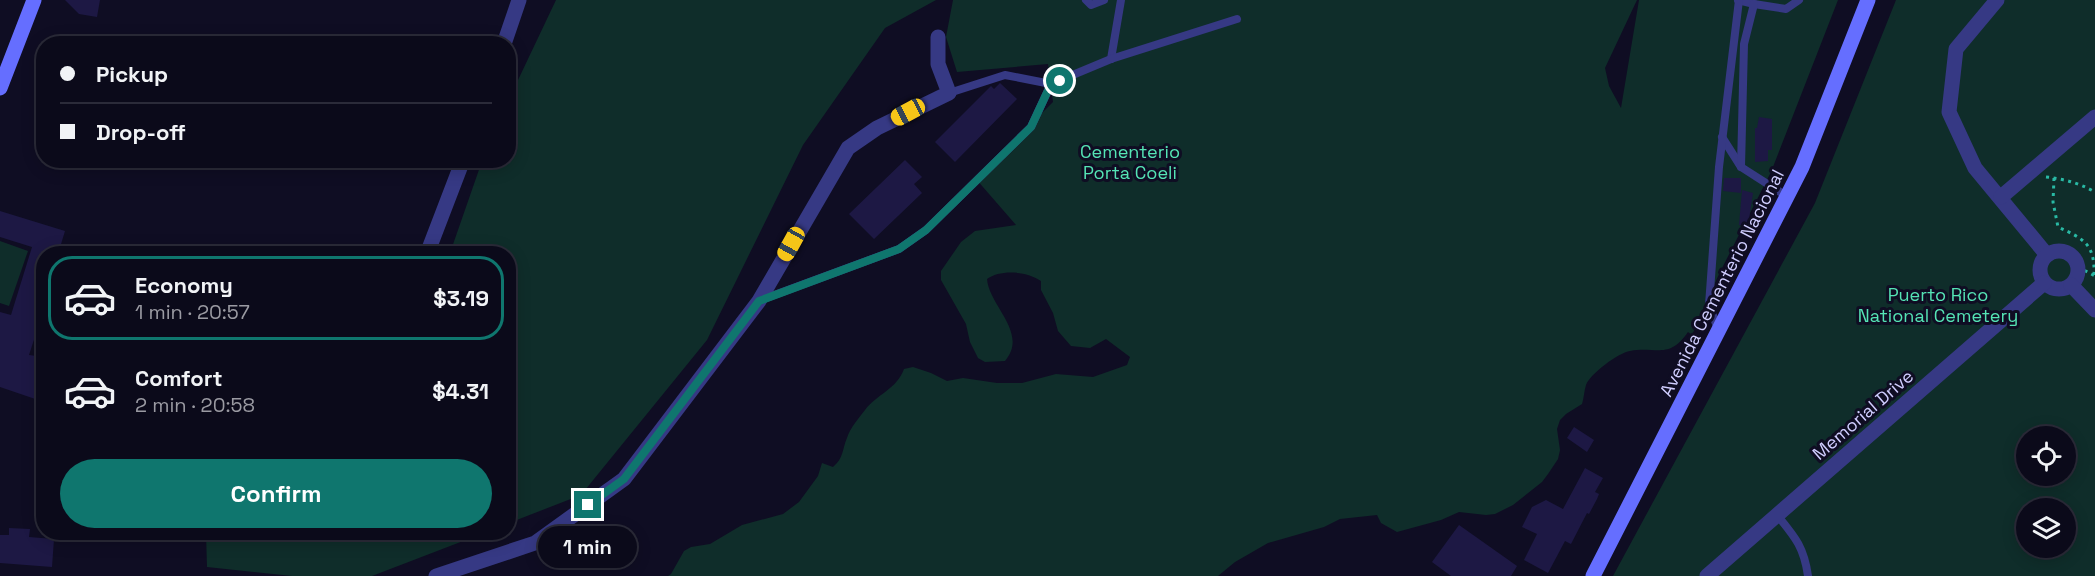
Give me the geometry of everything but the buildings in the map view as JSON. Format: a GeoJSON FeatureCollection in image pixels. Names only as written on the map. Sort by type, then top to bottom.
{"type":"FeatureCollection","features":[{"type":"Feature","properties":{"kind":"street"},"geometry":{"type":"LineString","coordinates":[[0,88],[34,0]]}},
{"type":"Feature","properties":{"kind":"street"},"geometry":{"type":"LineString","coordinates":[[507,36],[519,0]]}},
{"type":"Feature","properties":{"kind":"street","name":"Avenida Cementerio Nacional"},"geometry":{"type":"LineString","coordinates":[[1593,576],[1788,197],[1868,0]]}},
{"type":"Feature","properties":{"kind":"street"},"geometry":{"type":"LineString","coordinates":[[1996,0],[1956,49],[1949,112],[1975,168],[2047,255]]}},
{"type":"Feature","properties":{"kind":"street"},"geometry":{"type":"LineString","coordinates":[[436,576],[535,543],[624,479],[759,301],[848,148],[877,128],[949,93],[938,64],[938,37]]}},
{"type":"Feature","properties":{"kind":"street"},"geometry":{"type":"LineString","coordinates":[[2001,197],[2095,117]]}},
{"type":"Feature","properties":{"kind":"street"},"geometry":{"type":"LineString","coordinates":[[430,246],[460,168]]}},
{"type":"Feature","properties":{"kind":"street"},"geometry":{"type":"LineString","coordinates":[[2053,252],[2066,252],[2076,261],[2078,267],[2078,274],[2071,285],[2060,290],[2044,283],[2039,272],[2042,259],[2053,252]]}},
{"type":"Feature","properties":{"kind":"street","name":"Memorial Drive"},"geometry":{"type":"LineString","coordinates":[[1707,576],[2044,283]]}},
{"type":"Feature","properties":{"kind":"street"},"geometry":{"type":"LineString","coordinates":[[2071,285],[2095,310]]}},
{"type":"Feature","properties":{"kind":"lane"},"geometry":{"type":"LineString","coordinates":[[1086,0],[1091,5],[1104,0]]}},
{"type":"Feature","properties":{"kind":"lane"},"geometry":{"type":"LineString","coordinates":[[1111,59],[1121,0]]}},
{"type":"Feature","properties":{"kind":"lane"},"geometry":{"type":"LineString","coordinates":[[1719,332],[1709,305],[1722,137],[1738,0],[1786,9],[1799,0]]}},
{"type":"Feature","properties":{"kind":"lane"},"geometry":{"type":"LineString","coordinates":[[1741,167],[1744,44],[1754,4]]}},
{"type":"Feature","properties":{"kind":"lane"},"geometry":{"type":"LineString","coordinates":[[949,93],[1005,75],[1051,84],[1111,59],[1237,19]]}},
{"type":"Feature","properties":{"kind":"lane"},"geometry":{"type":"LineString","coordinates":[[759,301],[899,249],[926,230],[1031,127],[1051,84]]}},
{"type":"Feature","properties":{"kind":"lane"},"geometry":{"type":"LineString","coordinates":[[1722,137],[1741,167],[1788,197]]}},
{"type":"Feature","properties":{"kind":"lane"},"geometry":{"type":"LineString","coordinates":[[1778,515],[1794,536],[1805,556],[1808,576]]}},
{"type":"Feature","properties":{"kind":"path"},"geometry":{"type":"LineString","coordinates":[[2028,174],[2082,185],[2095,192]]}},
{"type":"Feature","properties":{"kind":"path"},"geometry":{"type":"LineString","coordinates":[[2054,178],[2054,202],[2058,226],[2086,241],[2094,254],[2095,276]]}},
{"type":"Feature","properties":{"kind":"path"},"geometry":{"type":"LineString","coordinates":[[2078,267],[2095,276]]}},
{"type":"Feature","properties":{"kind":"green space"},"geometry":{"type":"Polygon","coordinates":[[[556,0],[936,0],[885,28],[803,145],[707,340],[581,495],[516,520],[516,246],[452,246],[480,168],[516,168],[516,84],[556,0]]]}},
{"type":"Feature","properties":{"kind":"green space","name":"Cementerio Porta Coeli"},"geometry":{"type":"Polygon","coordinates":[[[953,0],[1637,0],[1605,68],[1609,86],[1621,108],[1639,0],[1838,0],[1771,172],[1719,274],[1692,335],[1688,332],[1681,341],[1668,349],[1630,351],[1599,370],[1586,385],[1582,404],[1560,420],[1557,429],[1560,450],[1558,459],[1548,474],[1542,482],[1513,505],[1495,514],[1459,512],[1441,520],[1397,532],[1381,523],[1377,515],[1340,519],[1324,527],[1268,543],[1235,562],[1218,576],[668,576],[684,551],[691,547],[710,544],[742,525],[783,514],[799,502],[818,476],[822,463],[833,467],[837,464],[848,434],[855,423],[870,404],[897,382],[904,369],[913,367],[947,381],[963,378],[997,383],[1022,383],[1056,374],[1093,377],[1127,365],[1130,357],[1106,339],[1090,348],[1071,346],[1058,331],[1053,313],[1041,290],[1041,281],[1021,273],[999,274],[987,279],[989,289],[1006,320],[1013,340],[1011,351],[1005,361],[985,362],[978,358],[970,342],[966,324],[941,280],[941,271],[961,242],[975,231],[1016,225],[976,179],[1053,102],[1048,64],[957,72],[946,37],[953,0]]]}},
{"type":"Feature","properties":{"kind":"green space","name":"Puerto Rico National Cemetery"},"geometry":{"type":"Polygon","coordinates":[[[1896,0],[2095,0],[2095,576],[1613,576],[1815,203],[1896,0]]]}},
{"type":"Feature","properties":{"kind":"green space"},"geometry":{"type":"Polygon","coordinates":[[[0,241],[28,251],[9,306],[0,303],[0,241]]]}},
{"type":"Feature","properties":{"kind":"green space"},"geometry":{"type":"Polygon","coordinates":[[[206,540],[466,540],[372,576],[292,576],[207,567],[206,540]]]}},
{"type":"Feature","properties":{"kind":"route"},"geometry":{"type":"LineString","coordinates":[[588,505],[624,479],[759,301],[899,249],[926,230],[1031,127],[1051,84],[1060,81]]}}]}
